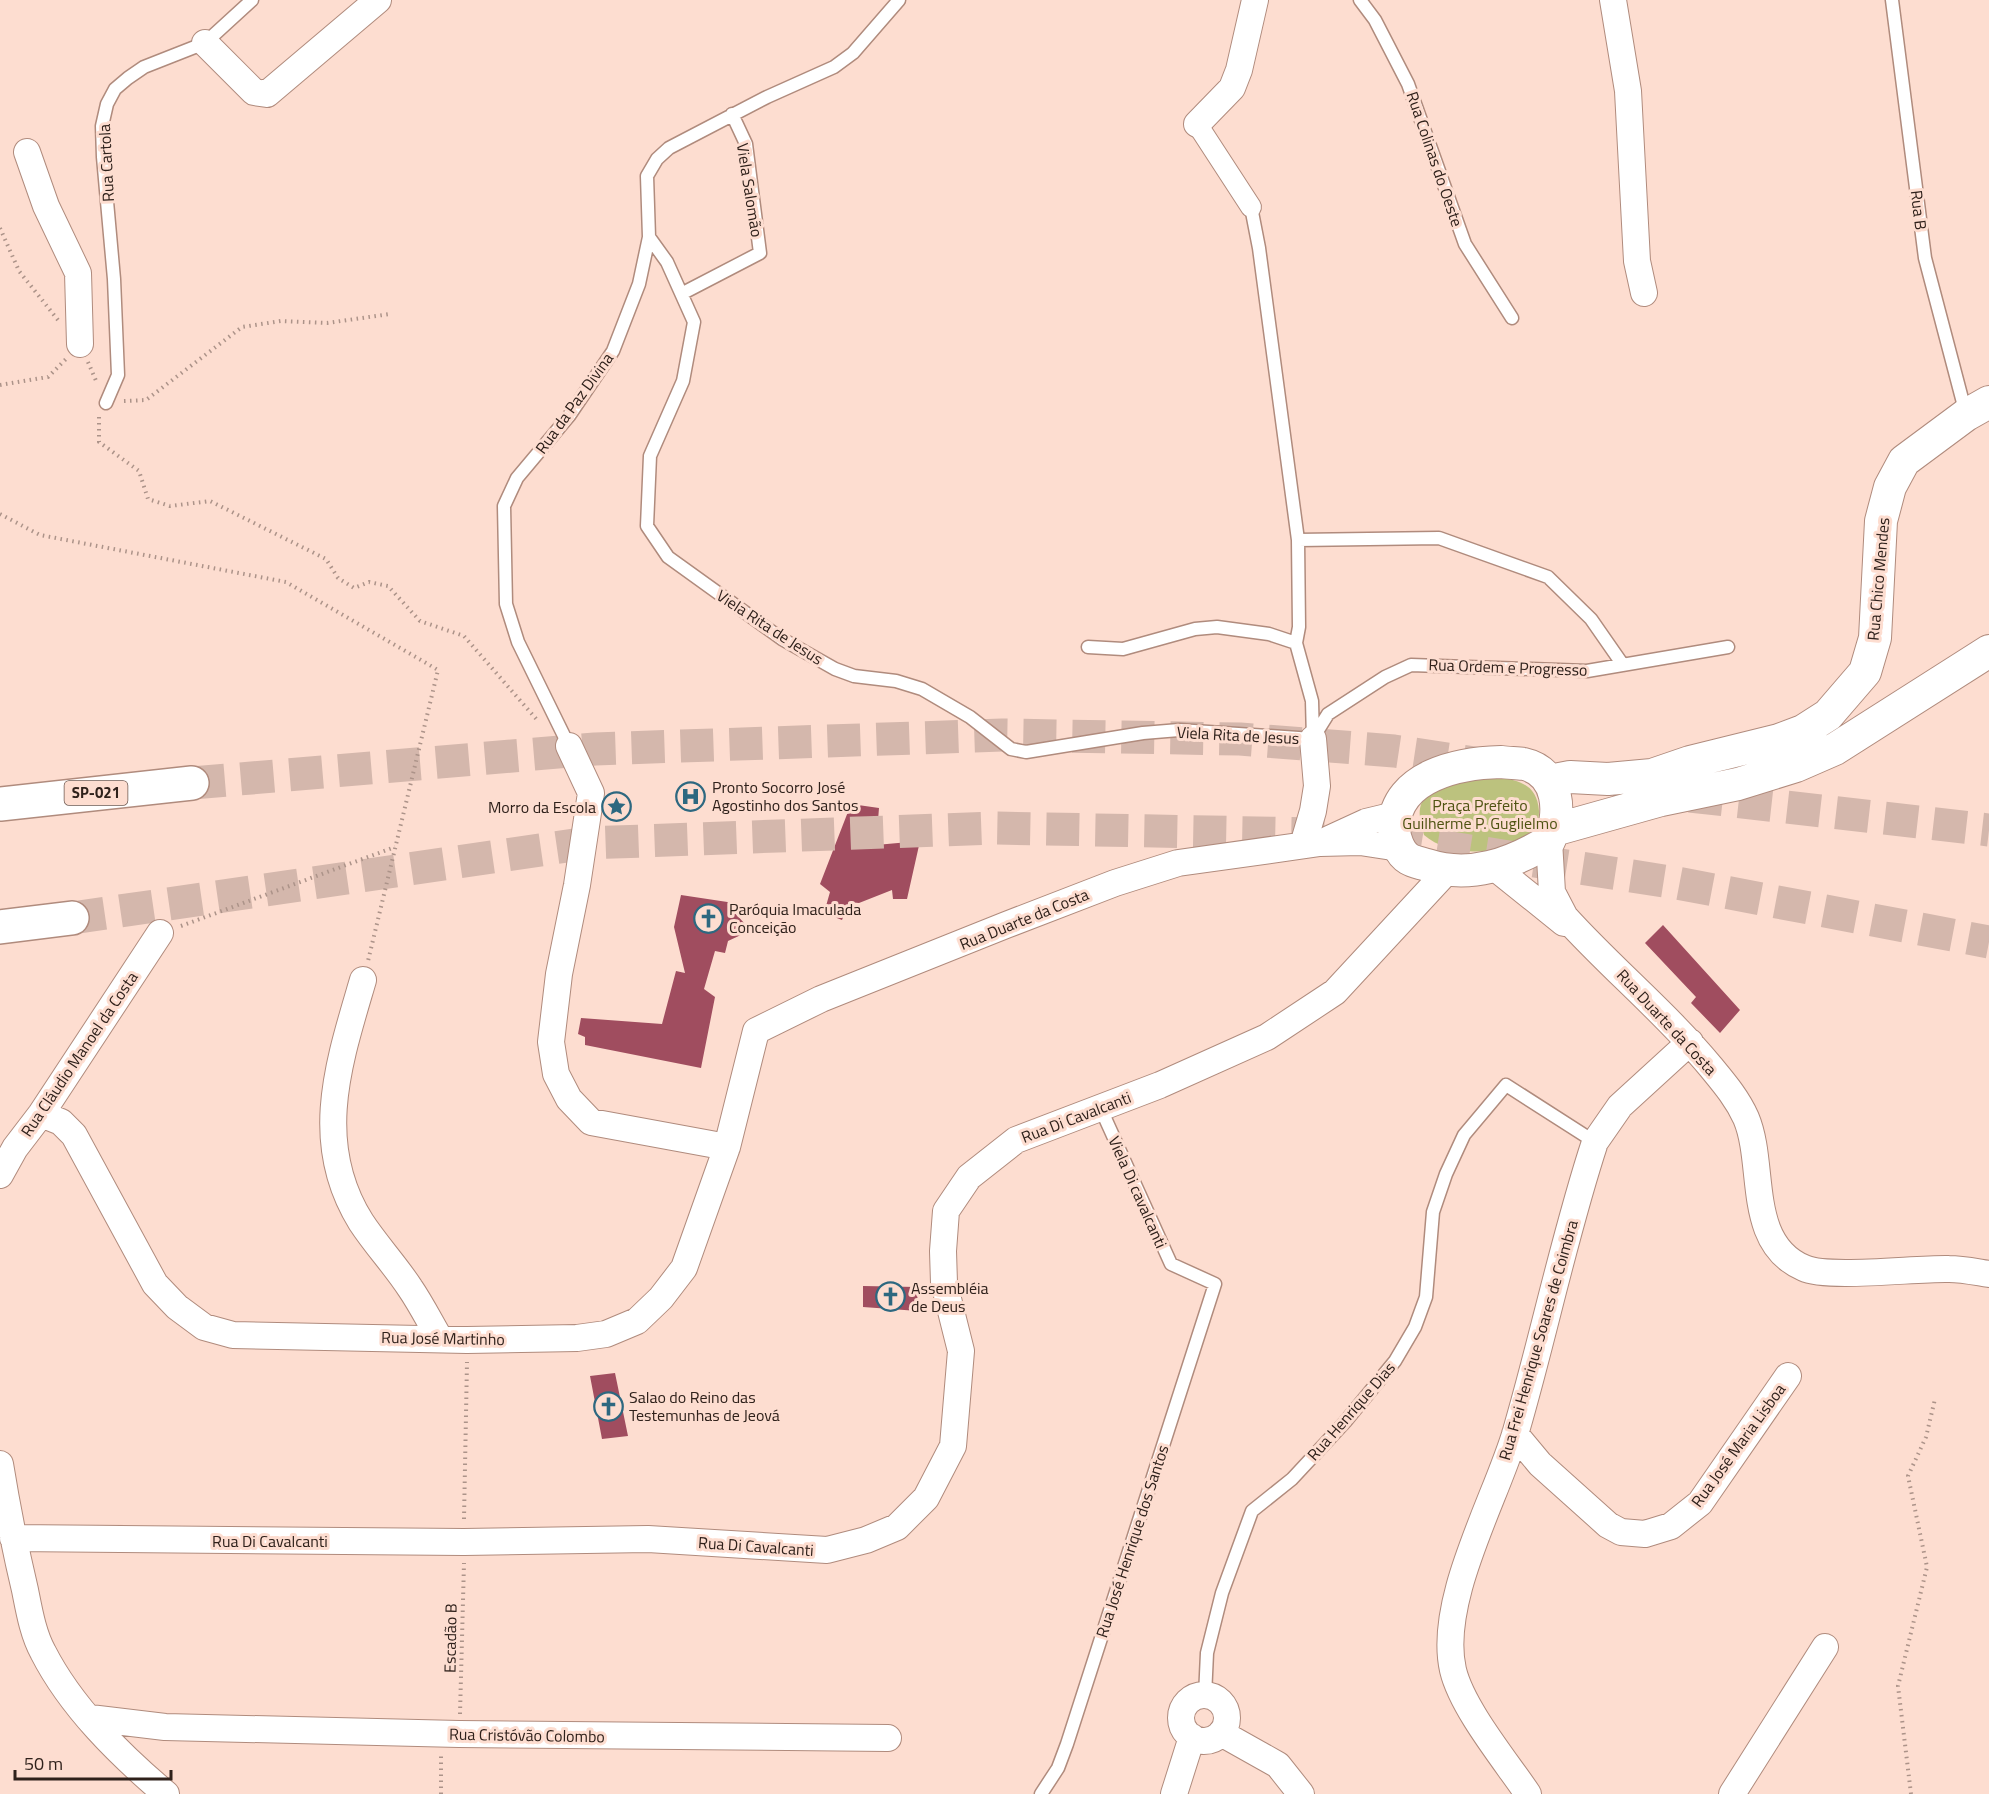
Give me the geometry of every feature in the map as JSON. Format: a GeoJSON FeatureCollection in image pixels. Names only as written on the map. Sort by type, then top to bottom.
{"type":"FeatureCollection","features":[{"type":"Feature","properties":{"kind":"highway","name":"SP-021"},"geometry":{"type":"LineString","coordinates":[[0,804],[192,783]]}},
{"type":"Feature","properties":{"kind":"highway"},"geometry":{"type":"LineString","coordinates":[[0,927],[72,918]]}},
{"type":"Feature","properties":{"kind":"street"},"geometry":{"type":"LineString","coordinates":[[205,43],[254,92],[267,94],[378,0]]}},
{"type":"Feature","properties":{"kind":"street"},"geometry":{"type":"LineString","coordinates":[[1251,207],[1197,124],[1232,88],[1239,70],[1255,0]]}},
{"type":"Feature","properties":{"kind":"street"},"geometry":{"type":"LineString","coordinates":[[1613,0],[1628,91],[1637,261],[1644,292]]}},
{"type":"Feature","properties":{"kind":"street"},"geometry":{"type":"LineString","coordinates":[[27,152],[46,206],[78,273],[80,344]]}},
{"type":"Feature","properties":{"kind":"street","name":"Rua Chico Mendes"},"geometry":{"type":"LineString","coordinates":[[1550,781],[1570,777],[1608,779],[1652,775],[1690,762],[1779,740],[1803,730],[1828,715],[1865,672],[1875,638],[1879,605],[1881,521],[1890,487],[1904,461],[1977,409]]}},
{"type":"Feature","properties":{"kind":"street"},"geometry":{"type":"LineString","coordinates":[[1551,836],[1557,800],[1550,781],[1540,771],[1526,764],[1481,762],[1460,766],[1422,781],[1403,799],[1395,815],[1394,831],[1399,848],[1409,859],[1448,870],[1467,871],[1493,866],[1526,855],[1551,836],[1661,800],[1738,784],[1796,766],[1835,749],[1989,651]]}},
{"type":"Feature","properties":{"kind":"street"},"geometry":{"type":"LineString","coordinates":[[1312,739],[1317,786],[1313,811],[1312,844]]}},
{"type":"Feature","properties":{"kind":"street"},"geometry":{"type":"LineString","coordinates":[[569,746],[591,793],[578,885],[559,974],[551,1042],[556,1074],[569,1099],[591,1122],[727,1147]]}},
{"type":"Feature","properties":{"kind":"street","name":"Rua Duarte da Costa"},"geometry":{"type":"LineString","coordinates":[[1312,844],[1366,822],[1395,815]]}},
{"type":"Feature","properties":{"kind":"street","name":"Rua Duarte da Costa"},"geometry":{"type":"LineString","coordinates":[[1551,836],[1552,891],[1565,916],[1583,937],[1690,1042],[1739,1102],[1750,1128],[1762,1210],[1770,1236],[1785,1257],[1805,1269],[1837,1272],[1951,1269],[1989,1274]]}},
{"type":"Feature","properties":{"kind":"street","name":"Rua Duarte da Costa"},"geometry":{"type":"LineString","coordinates":[[756,1031],[821,999],[1115,883],[1178,863],[1312,844],[1360,842],[1399,848]]}},
{"type":"Feature","properties":{"kind":"street","name":"Rua Duarte da Costa"},"geometry":{"type":"LineString","coordinates":[[1493,866],[1583,937]]}},
{"type":"Feature","properties":{"kind":"street","name":"Rua Di Cavalcanti"},"geometry":{"type":"LineString","coordinates":[[13,1539],[464,1542],[648,1539],[827,1550],[866,1540],[897,1527],[926,1498],[953,1446],[961,1351],[944,1283],[946,1211],[969,1177],[1016,1140],[1170,1081],[1267,1037],[1335,992],[1448,870]]}},
{"type":"Feature","properties":{"kind":"street","name":"Rua Cláudio Manoel da Costa"},"geometry":{"type":"LineString","coordinates":[[0,1175],[15,1148],[41,1114],[160,933]]}},
{"type":"Feature","properties":{"kind":"street"},"geometry":{"type":"LineString","coordinates":[[363,980],[339,1061],[333,1106],[334,1149],[343,1184],[361,1221],[411,1289],[440,1339]]}},
{"type":"Feature","properties":{"kind":"street","name":"Rua José Martinho"},"geometry":{"type":"LineString","coordinates":[[41,1114],[61,1122],[74,1136],[155,1284],[177,1307],[204,1327],[233,1335],[467,1340],[577,1338],[606,1334],[637,1321],[661,1298],[684,1268],[727,1147],[756,1031]]}},
{"type":"Feature","properties":{"kind":"street","name":"Rua Frei Henrique Soares de Coimbra"},"geometry":{"type":"LineString","coordinates":[[1528,1794],[1466,1701],[1453,1670],[1451,1639],[1455,1608],[1475,1539],[1515,1434],[1594,1142],[1620,1106],[1690,1042]]}},
{"type":"Feature","properties":{"kind":"street","name":"Rua José Maria Lisboa"},"geometry":{"type":"LineString","coordinates":[[1515,1434],[1540,1464],[1608,1524],[1621,1532],[1645,1534],[1671,1526],[1700,1503],[1788,1376]]}},
{"type":"Feature","properties":{"kind":"street"},"geometry":{"type":"LineString","coordinates":[[0,1464],[13,1539],[42,1651],[68,1692],[90,1718],[125,1757],[166,1794]]}},
{"type":"Feature","properties":{"kind":"street"},"geometry":{"type":"LineString","coordinates":[[1732,1794],[1825,1647]]}},
{"type":"Feature","properties":{"kind":"street"},"geometry":{"type":"LineString","coordinates":[[1197,1696],[1220,1701],[1226,1711],[1227,1723],[1221,1733],[1212,1740],[1200,1741],[1192,1737],[1182,1726],[1181,1714],[1187,1703],[1197,1696]]}},
{"type":"Feature","properties":{"kind":"street","name":"Rua Cristóvão Colombo"},"geometry":{"type":"LineString","coordinates":[[90,1718],[165,1727],[451,1734],[888,1738]]}},
{"type":"Feature","properties":{"kind":"street"},"geometry":{"type":"LineString","coordinates":[[125,1757],[165,1727]]}},
{"type":"Feature","properties":{"kind":"street"},"geometry":{"type":"LineString","coordinates":[[1221,1733],[1278,1765],[1300,1794]]}},
{"type":"Feature","properties":{"kind":"street"},"geometry":{"type":"LineString","coordinates":[[1174,1794],[1192,1737]]}},
{"type":"Feature","properties":{"kind":"lane","name":"Rua Cartola"},"geometry":{"type":"LineString","coordinates":[[106,402],[118,375],[113,258],[103,156],[102,126],[107,104],[115,89],[144,67],[205,43],[252,0]]}},
{"type":"Feature","properties":{"kind":"lane","name":"Rua da Paz Divina"},"geometry":{"type":"LineString","coordinates":[[569,746],[518,642],[506,603],[504,506],[517,478],[569,416],[613,351],[639,284],[650,237],[647,176],[657,159],[669,148],[732,114],[834,67],[853,53],[899,0]]}},
{"type":"Feature","properties":{"kind":"lane","name":"Rua Colinas do Oeste"},"geometry":{"type":"LineString","coordinates":[[1360,0],[1375,20],[1408,84],[1465,244],[1512,318]]}},
{"type":"Feature","properties":{"kind":"lane","name":"Rua B"},"geometry":{"type":"LineString","coordinates":[[1892,0],[1925,258],[1977,409]]}},
{"type":"Feature","properties":{"kind":"lane","name":"Viela Salomão"},"geometry":{"type":"LineString","coordinates":[[683,293],[760,254],[746,144],[732,114]]}},
{"type":"Feature","properties":{"kind":"lane"},"geometry":{"type":"LineString","coordinates":[[1251,207],[1259,248],[1298,540],[1299,627],[1296,643],[1312,701],[1312,739]]}},
{"type":"Feature","properties":{"kind":"lane","name":"Viela Rita de Jesus"},"geometry":{"type":"LineString","coordinates":[[650,237],[683,293],[694,321],[683,381],[650,456],[647,526],[668,557],[782,639],[835,669],[854,676],[896,681],[942,699],[1011,749],[1026,752],[1143,733],[1179,730],[1312,739]]}},
{"type":"Feature","properties":{"kind":"lane"},"geometry":{"type":"LineString","coordinates":[[1298,540],[1438,538],[1548,577],[1591,619],[1623,665]]}},
{"type":"Feature","properties":{"kind":"lane"},"geometry":{"type":"LineString","coordinates":[[1088,647],[1123,649],[1195,629],[1217,627],[1269,634],[1296,643]]}},
{"type":"Feature","properties":{"kind":"lane","name":"Rua Ordem e Progresso"},"geometry":{"type":"LineString","coordinates":[[1312,739],[1328,714],[1385,677],[1411,665],[1587,671],[1728,647]]}},
{"type":"Feature","properties":{"kind":"lane","name":"Rua Henrique Dias"},"geometry":{"type":"LineString","coordinates":[[1205,1696],[1207,1653],[1222,1593],[1252,1511],[1292,1479],[1345,1422],[1395,1361],[1415,1327],[1426,1297],[1433,1212],[1464,1135],[1506,1085],[1594,1142]]}},
{"type":"Feature","properties":{"kind":"lane","name":"Viela Di cavalcanti"},"geometry":{"type":"LineString","coordinates":[[1100,1107],[1171,1264],[1215,1284]]}},
{"type":"Feature","properties":{"kind":"lane","name":"Rua José Henrique dos Santos"},"geometry":{"type":"LineString","coordinates":[[1041,1794],[1058,1768],[1067,1744],[1215,1284]]}},
{"type":"Feature","properties":{"kind":"path"},"geometry":{"type":"LineString","coordinates":[[0,228],[19,271],[47,309],[80,344],[106,402]]}},
{"type":"Feature","properties":{"kind":"path"},"geometry":{"type":"LineString","coordinates":[[106,402],[146,400],[242,327],[281,321],[327,323],[390,314]]}},
{"type":"Feature","properties":{"kind":"path"},"geometry":{"type":"LineString","coordinates":[[0,385],[48,377],[80,344]]}},
{"type":"Feature","properties":{"kind":"path"},"geometry":{"type":"LineString","coordinates":[[106,402],[97,420],[99,442],[139,471],[148,499],[170,506],[210,501],[326,559],[338,578],[354,588],[369,582],[388,586],[420,621],[464,636],[530,715],[569,746]]}},
{"type":"Feature","properties":{"kind":"path"},"geometry":{"type":"LineString","coordinates":[[0,514],[40,535],[286,582],[438,670],[363,980]]}},
{"type":"Feature","properties":{"kind":"path"},"geometry":{"type":"LineString","coordinates":[[160,933],[395,847]]}},
{"type":"Feature","properties":{"kind":"path","name":"Escadão B"},"geometry":{"type":"LineString","coordinates":[[441,1794],[451,1734],[464,1542],[467,1340]]}},
{"type":"Feature","properties":{"kind":"path"},"geometry":{"type":"LineString","coordinates":[[1911,1794],[1898,1686],[1927,1567],[1908,1476],[1926,1437],[1935,1399]]}},
{"type":"Feature","properties":{"kind":"green space","name":"Praça Prefeito Guilherme P. Guglielmo"},"geometry":{"type":"Polygon","coordinates":[[[1498,777],[1514,780],[1526,786],[1538,802],[1538,820],[1534,828],[1523,838],[1496,849],[1464,851],[1435,843],[1424,835],[1420,810],[1427,795],[1445,786],[1498,777]]]}},
{"type":"Feature","properties":{"kind":"building"},"geometry":{"type":"Polygon","coordinates":[[[851,804],[879,808],[876,845],[920,841],[907,899],[893,899],[892,890],[859,903],[849,902],[842,920],[824,913],[830,892],[820,884],[851,804]]]}},
{"type":"Feature","properties":{"kind":"building"},"geometry":{"type":"Polygon","coordinates":[[[681,895],[734,903],[734,912],[745,924],[743,934],[728,941],[725,953],[715,951],[704,989],[715,997],[701,1068],[585,1045],[585,1037],[578,1034],[581,1018],[662,1024],[676,971],[685,973],[674,927],[681,895]]]}},
{"type":"Feature","properties":{"kind":"building"},"geometry":{"type":"Polygon","coordinates":[[[1663,925],[1740,1010],[1720,1033],[1691,1003],[1696,997],[1645,943],[1663,925]]]}},
{"type":"Feature","properties":{"kind":"building","name":"Assembléia de Deus"},"geometry":{"type":"Polygon","coordinates":[[[863,1286],[917,1287],[918,1311],[863,1307],[863,1286]]]}},
{"type":"Feature","properties":{"kind":"building","name":"Salao do Reino das Testemunhas de Jeová"},"geometry":{"type":"Polygon","coordinates":[[[615,1373],[628,1436],[602,1439],[590,1376],[615,1373]]]}},
{"type":"Feature","properties":{"kind":"tunnel"},"geometry":{"type":"LineString","coordinates":[[192,783],[595,749],[1002,735],[1240,739],[1394,751],[1481,764]]}},
{"type":"Feature","properties":{"kind":"tunnel"},"geometry":{"type":"LineString","coordinates":[[1690,796],[1989,830]]}},
{"type":"Feature","properties":{"kind":"tunnel"},"geometry":{"type":"LineString","coordinates":[[72,918],[588,843],[995,828],[1367,835],[1677,883],[1989,942]]}},
{"type":"Feature","properties":{"kind":"place","name":"Pronto Socorro José Agostinho dos Santos"},"geometry":{"type":"Point","coordinates":[691,796]}},
{"type":"Feature","properties":{"kind":"place","name":"Morro da Escola"},"geometry":{"type":"Point","coordinates":[617,807]}},
{"type":"Feature","properties":{"kind":"place","name":"Paróquia Imaculada Conceição"},"geometry":{"type":"Point","coordinates":[708,918]}},
{"type":"Feature","properties":{"kind":"place","name":"Assembléia de Deus"},"geometry":{"type":"Point","coordinates":[890,1297]}},
{"type":"Feature","properties":{"kind":"place","name":"Salao do Reino das Testemunhas de Jeová"},"geometry":{"type":"Point","coordinates":[608,1406]}}]}
